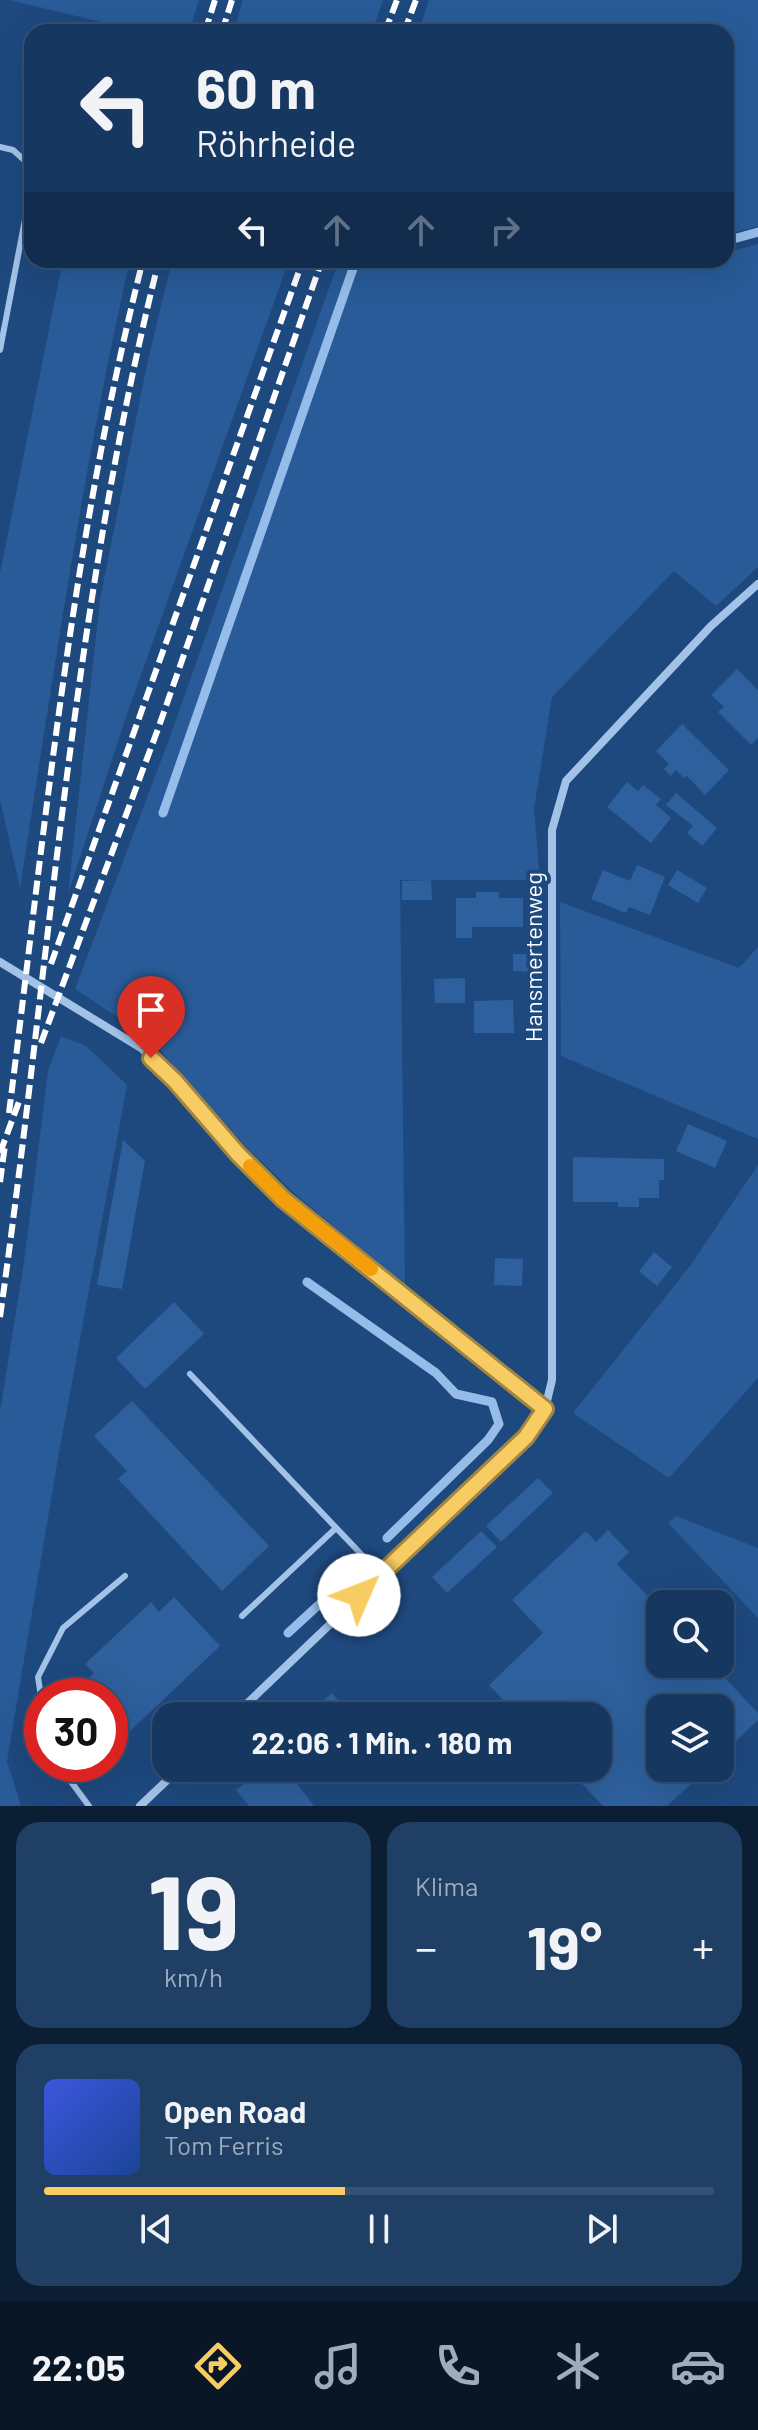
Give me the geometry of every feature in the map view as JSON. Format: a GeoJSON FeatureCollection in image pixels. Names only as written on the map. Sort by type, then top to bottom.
{"type":"FeatureCollection","features":[{"type":"Feature","properties":{"kind":"street","name":"Hansmertenweg"},"geometry":{"type":"LineString","coordinates":[[545,1409],[552,1380],[552,830],[566,781],[711,626],[758,584]]}},
{"type":"Feature","properties":{"kind":"street"},"geometry":{"type":"LineString","coordinates":[[0,962],[141,1048],[283,1199],[545,1409],[526,1437],[248,1702]]}},
{"type":"Feature","properties":{"kind":"street"},"geometry":{"type":"LineString","coordinates":[[140,1806],[165,1782]]}},
{"type":"Feature","properties":{"kind":"lane"},"geometry":{"type":"LineString","coordinates":[[0,147],[13,150],[24,160]]}},
{"type":"Feature","properties":{"kind":"lane"},"geometry":{"type":"LineString","coordinates":[[0,350],[24,225]]}},
{"type":"Feature","properties":{"kind":"lane"},"geometry":{"type":"LineString","coordinates":[[190,1374],[380,1574]]}},
{"type":"Feature","properties":{"kind":"lane"},"geometry":{"type":"LineString","coordinates":[[242,1616],[336,1528]]}},
{"type":"Feature","properties":{"kind":"lane"},"geometry":{"type":"LineString","coordinates":[[38,1678],[63,1628],[125,1576]]}},
{"type":"Feature","properties":{"kind":"lane"},"geometry":{"type":"LineString","coordinates":[[71,1782],[89,1806]]}},
{"type":"Feature","properties":{"kind":"shaded area"},"geometry":{"type":"Polygon","coordinates":[[[9,0],[199,0],[192,24],[110,24],[9,0]]]}},
{"type":"Feature","properties":{"kind":"shaded area"},"geometry":{"type":"Polygon","coordinates":[[[243,0],[383,0],[375,24],[236,24],[243,0]]]}},
{"type":"Feature","properties":{"kind":"shaded area"},"geometry":{"type":"Polygon","coordinates":[[[429,0],[758,0],[758,226],[734,233],[734,24],[421,24],[429,0]]]}},
{"type":"Feature","properties":{"kind":"shaded area"},"geometry":{"type":"Polygon","coordinates":[[[758,244],[758,567],[716,606],[674,571],[552,697],[534,809],[540,880],[400,880],[405,1285],[295,1194],[249,1150],[149,1038],[75,989],[171,734],[336,268],[734,268],[734,251],[758,244]]]}},
{"type":"Feature","properties":{"kind":"shaded area"},"geometry":{"type":"Polygon","coordinates":[[[61,268],[128,268],[83,494],[20,888],[0,799],[0,573],[61,268]]]}},
{"type":"Feature","properties":{"kind":"shaded area"},"geometry":{"type":"Polygon","coordinates":[[[170,268],[286,268],[126,717],[68,894],[100,600],[146,369],[170,268]]]}},
{"type":"Feature","properties":{"kind":"shaded area"},"geometry":{"type":"Polygon","coordinates":[[[560,902],[739,968],[758,947],[758,1139],[561,1056],[560,902]]]}},
{"type":"Feature","properties":{"kind":"shaded area"},"geometry":{"type":"Polygon","coordinates":[[[61,1036],[86,1046],[127,1085],[58,1458],[7,1761],[21,1806],[0,1806],[0,1412],[24,1262],[48,1071],[61,1036]]]}},
{"type":"Feature","properties":{"kind":"shaded area"},"geometry":{"type":"Polygon","coordinates":[[[758,1165],[758,1378],[669,1478],[573,1413],[690,1266],[758,1165]]]}},
{"type":"Feature","properties":{"kind":"shaded area"},"geometry":{"type":"Polygon","coordinates":[[[676,1516],[758,1548],[758,1618],[734,1590],[668,1523],[676,1516]]]}},
{"type":"Feature","properties":{"kind":"building"},"geometry":{"type":"Polygon","coordinates":[[[737,669],[758,690],[758,738],[751,745],[718,712],[724,707],[711,695],[737,669]]]}},
{"type":"Feature","properties":{"kind":"building"},"geometry":{"type":"Polygon","coordinates":[[[682,724],[729,770],[705,795],[687,776],[684,778],[676,770],[671,776],[664,769],[669,764],[656,751],[682,724]]]}},
{"type":"Feature","properties":{"kind":"building"},"geometry":{"type":"Polygon","coordinates":[[[627,782],[638,791],[643,785],[661,799],[656,805],[671,818],[651,843],[607,807],[627,782]]]}},
{"type":"Feature","properties":{"kind":"building"},"geometry":{"type":"Polygon","coordinates":[[[676,793],[717,828],[702,846],[687,833],[693,826],[666,805],[676,793]]]}},
{"type":"Feature","properties":{"kind":"building"},"geometry":{"type":"Polygon","coordinates":[[[637,865],[665,877],[650,915],[629,907],[626,913],[591,899],[603,870],[630,881],[637,865]]]}},
{"type":"Feature","properties":{"kind":"building"},"geometry":{"type":"Polygon","coordinates":[[[677,870],[707,888],[698,903],[668,885],[677,870]]]}},
{"type":"Feature","properties":{"kind":"building"},"geometry":{"type":"Polygon","coordinates":[[[431,880],[432,900],[402,900],[402,881],[431,880]]]}},
{"type":"Feature","properties":{"kind":"building"},"geometry":{"type":"Polygon","coordinates":[[[476,892],[499,892],[499,898],[523,898],[523,927],[472,927],[472,938],[456,938],[456,898],[476,898],[476,892]]]}},
{"type":"Feature","properties":{"kind":"building"},"geometry":{"type":"Polygon","coordinates":[[[513,954],[538,954],[538,972],[513,971],[513,954]]]}},
{"type":"Feature","properties":{"kind":"building"},"geometry":{"type":"Polygon","coordinates":[[[465,978],[465,1003],[435,1003],[434,979],[465,978]]]}},
{"type":"Feature","properties":{"kind":"building"},"geometry":{"type":"Polygon","coordinates":[[[513,1000],[514,1033],[474,1033],[474,1001],[513,1000]]]}},
{"type":"Feature","properties":{"kind":"building"},"geometry":{"type":"Polygon","coordinates":[[[688,1124],[727,1141],[715,1168],[676,1151],[688,1124]]]}},
{"type":"Feature","properties":{"kind":"building"},"geometry":{"type":"Polygon","coordinates":[[[123,1140],[145,1161],[122,1289],[97,1285],[123,1140]]]}},
{"type":"Feature","properties":{"kind":"building"},"geometry":{"type":"Polygon","coordinates":[[[573,1157],[664,1159],[664,1180],[659,1180],[659,1198],[639,1198],[639,1207],[618,1207],[618,1202],[573,1202],[573,1157]]]}},
{"type":"Feature","properties":{"kind":"building"},"geometry":{"type":"Polygon","coordinates":[[[654,1252],[672,1267],[657,1286],[639,1271],[654,1252]]]}},
{"type":"Feature","properties":{"kind":"building"},"geometry":{"type":"Polygon","coordinates":[[[495,1258],[523,1259],[522,1286],[494,1285],[495,1258]]]}},
{"type":"Feature","properties":{"kind":"building"},"geometry":{"type":"Polygon","coordinates":[[[174,1302],[204,1334],[145,1389],[116,1358],[174,1302]]]}},
{"type":"Feature","properties":{"kind":"building"},"geometry":{"type":"Polygon","coordinates":[[[132,1401],[269,1546],[222,1591],[118,1479],[127,1471],[94,1436],[132,1401]]]}},
{"type":"Feature","properties":{"kind":"building"},"geometry":{"type":"Polygon","coordinates":[[[538,1478],[553,1493],[501,1542],[486,1526],[538,1478]]]}},
{"type":"Feature","properties":{"kind":"building"},"geometry":{"type":"Polygon","coordinates":[[[608,1530],[629,1552],[617,1564],[646,1594],[646,1678],[725,1678],[758,1713],[758,1720],[734,1743],[734,1694],[646,1694],[646,1782],[693,1782],[667,1806],[603,1806],[580,1782],[612,1782],[612,1702],[505,1702],[489,1685],[543,1633],[512,1600],[586,1531],[596,1542],[608,1530]]]}},
{"type":"Feature","properties":{"kind":"building"},"geometry":{"type":"Polygon","coordinates":[[[481,1531],[497,1547],[447,1593],[432,1577],[481,1531]]]}},
{"type":"Feature","properties":{"kind":"building"},"geometry":{"type":"Polygon","coordinates":[[[174,1597],[220,1646],[161,1702],[152,1702],[152,1710],[128,1733],[128,1678],[89,1678],[94,1673],[85,1664],[151,1602],[159,1612],[174,1597]]]}},
{"type":"Feature","properties":{"kind":"building"},"geometry":{"type":"Polygon","coordinates":[[[332,1693],[339,1702],[321,1702],[332,1693]]]}},
{"type":"Feature","properties":{"kind":"building"},"geometry":{"type":"Polygon","coordinates":[[[246,1782],[296,1782],[314,1806],[249,1806],[236,1790],[246,1782]]]}},
{"type":"Feature","properties":{"kind":"waterway"},"geometry":{"type":"LineString","coordinates":[[734,239],[758,232]]}},
{"type":"Feature","properties":{"kind":"waterway"},"geometry":{"type":"LineString","coordinates":[[163,813],[353,268]]}},
{"type":"Feature","properties":{"kind":"waterway"},"geometry":{"type":"LineString","coordinates":[[307,1282],[436,1373],[456,1394],[492,1402],[499,1424],[488,1440],[387,1538]]}},
{"type":"Feature","properties":{"kind":"waterway"},"geometry":{"type":"LineString","coordinates":[[288,1633],[338,1587]]}},
{"type":"Feature","properties":{"kind":"railway"},"geometry":{"type":"LineString","coordinates":[[208,24],[215,0]]}},
{"type":"Feature","properties":{"kind":"railway"},"geometry":{"type":"LineString","coordinates":[[224,24],[232,0]]}},
{"type":"Feature","properties":{"kind":"railway"},"geometry":{"type":"LineString","coordinates":[[388,24],[397,0]]}},
{"type":"Feature","properties":{"kind":"railway"},"geometry":{"type":"LineString","coordinates":[[407,24],[416,0]]}},
{"type":"Feature","properties":{"kind":"railway"},"geometry":{"type":"LineString","coordinates":[[9,1113],[48,791],[79,577],[118,365],[141,268]]}},
{"type":"Feature","properties":{"kind":"railway"},"geometry":{"type":"LineString","coordinates":[[0,1317],[84,653],[104,521],[129,390],[157,268]]}},
{"type":"Feature","properties":{"kind":"railway"},"geometry":{"type":"LineString","coordinates":[[51,964],[300,268]]}},
{"type":"Feature","properties":{"kind":"railway"},"geometry":{"type":"LineString","coordinates":[[41,1043],[158,729],[319,268]]}},
{"type":"Feature","properties":{"kind":"railway"},"geometry":{"type":"LineString","coordinates":[[0,1153],[20,1099]]}},
{"type":"Feature","properties":{"kind":"railway"},"geometry":{"type":"LineString","coordinates":[[0,1182],[5,1145]]}},
{"type":"Feature","properties":{"kind":"slow traffic"},"geometry":{"type":"LineString","coordinates":[[250,1166],[283,1199],[371,1269]]}},
{"type":"Feature","properties":{"kind":"route"},"geometry":{"type":"LineString","coordinates":[[151,1058],[283,1199],[545,1409],[526,1437],[359,1595]]}}]}
